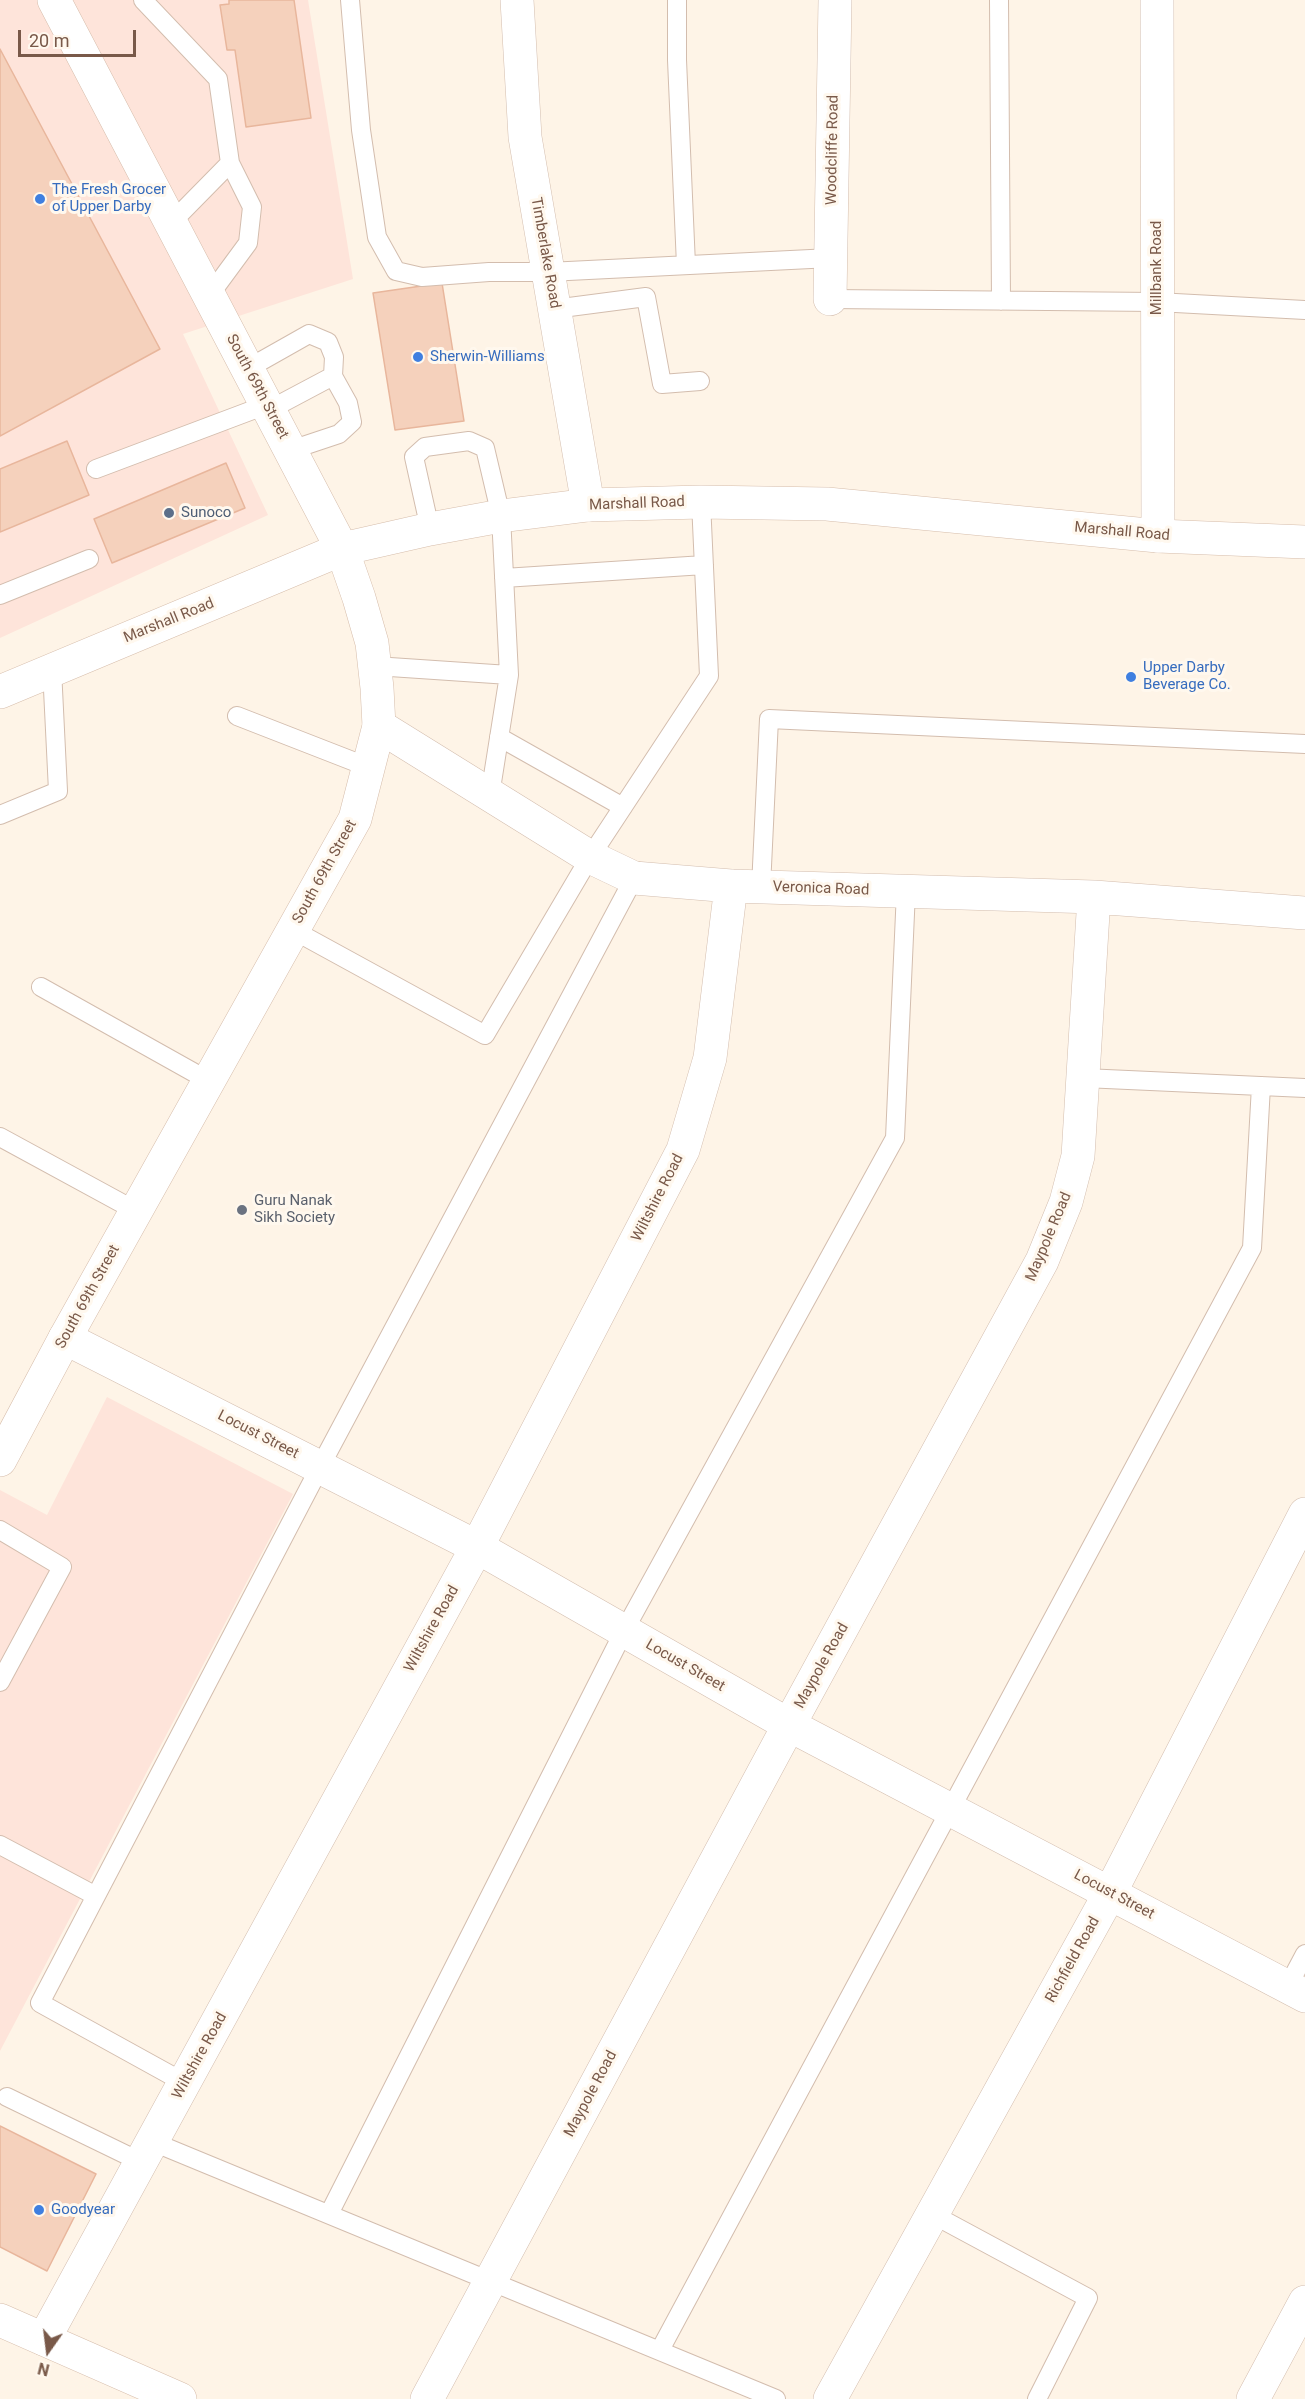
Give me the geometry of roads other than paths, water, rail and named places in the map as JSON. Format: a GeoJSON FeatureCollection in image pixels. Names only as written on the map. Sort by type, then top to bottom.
{"type":"FeatureCollection","features":[{"type":"Feature","properties":{"kind":"street","name":"South 69th Street"},"geometry":{"type":"LineString","coordinates":[[4,1444],[355,819],[379,726],[372,643],[342,549],[54,0]]}},
{"type":"Feature","properties":{"kind":"street","name":"Timberlake Road"},"geometry":{"type":"LineString","coordinates":[[517,0],[525,137],[588,505]]}},
{"type":"Feature","properties":{"kind":"street","name":"Woodcliffe Road"},"geometry":{"type":"LineString","coordinates":[[830,299],[835,0]]}},
{"type":"Feature","properties":{"kind":"street","name":"Millbank Road"},"geometry":{"type":"LineString","coordinates":[[1157,0],[1158,536]]}},
{"type":"Feature","properties":{"kind":"street","name":"Marshall Road"},"geometry":{"type":"LineString","coordinates":[[0,692],[342,549],[501,516],[588,505],[701,502],[827,504],[1158,536],[1305,542]]}},
{"type":"Feature","properties":{"kind":"street","name":"Veronica Road"},"geometry":{"type":"LineString","coordinates":[[379,726],[590,857],[634,878],[746,886],[1094,897],[1305,913]]}},
{"type":"Feature","properties":{"kind":"street","name":"Wiltshire Road"},"geometry":{"type":"LineString","coordinates":[[45,2339],[477,1547],[683,1150],[710,1059],[746,886]]}},
{"type":"Feature","properties":{"kind":"street","name":"Maypole Road"},"geometry":{"type":"LineString","coordinates":[[427,2399],[789,1725],[1042,1261],[1066,1202],[1078,1156],[1094,897]]}},
{"type":"Feature","properties":{"kind":"street","name":"Locust Street"},"geometry":{"type":"LineString","coordinates":[[65,1338],[477,1547],[789,1725],[1297,1991]]}},
{"type":"Feature","properties":{"kind":"street","name":"Richfield Road"},"geometry":{"type":"LineString","coordinates":[[830,2399],[1110,1893],[1305,1514]]}},
{"type":"Feature","properties":{"kind":"street"},"geometry":{"type":"LineString","coordinates":[[1253,2399],[1305,2302]]}},
{"type":"Feature","properties":{"kind":"street"},"geometry":{"type":"LineString","coordinates":[[0,2320],[180,2399]]}},
{"type":"Feature","properties":{"kind":"lane"},"geometry":{"type":"LineString","coordinates":[[143,0],[218,79],[230,163],[252,207],[248,243],[209,296]]}},
{"type":"Feature","properties":{"kind":"lane"},"geometry":{"type":"LineString","coordinates":[[350,0],[362,130],[377,237],[396,271],[422,277],[489,272],[548,272],[831,258]]}},
{"type":"Feature","properties":{"kind":"lane"},"geometry":{"type":"LineString","coordinates":[[677,0],[677,60],[686,265]]}},
{"type":"Feature","properties":{"kind":"lane"},"geometry":{"type":"LineString","coordinates":[[999,0],[1001,301]]}},
{"type":"Feature","properties":{"kind":"lane"},"geometry":{"type":"LineString","coordinates":[[171,223],[230,163]]}},
{"type":"Feature","properties":{"kind":"lane"},"geometry":{"type":"LineString","coordinates":[[554,309],[646,297],[662,384],[700,381]]}},
{"type":"Feature","properties":{"kind":"lane"},"geometry":{"type":"LineString","coordinates":[[830,299],[1157,302],[1305,310]]}},
{"type":"Feature","properties":{"kind":"lane"},"geometry":{"type":"LineString","coordinates":[[248,369],[309,334],[328,342],[333,357],[333,376],[348,403],[352,422],[339,434],[291,450]]}},
{"type":"Feature","properties":{"kind":"lane"},"geometry":{"type":"LineString","coordinates":[[96,469],[268,407],[333,376]]}},
{"type":"Feature","properties":{"kind":"lane"},"geometry":{"type":"LineString","coordinates":[[430,529],[414,457],[425,447],[469,441],[485,448],[501,516],[509,675],[490,795]]}},
{"type":"Feature","properties":{"kind":"lane"},"geometry":{"type":"LineString","coordinates":[[293,930],[485,1035],[590,857],[709,675],[701,502]]}},
{"type":"Feature","properties":{"kind":"lane"},"geometry":{"type":"LineString","coordinates":[[0,595],[89,559]]}},
{"type":"Feature","properties":{"kind":"lane"},"geometry":{"type":"LineString","coordinates":[[504,578],[704,565]]}},
{"type":"Feature","properties":{"kind":"lane"},"geometry":{"type":"LineString","coordinates":[[375,666],[509,675]]}},
{"type":"Feature","properties":{"kind":"lane"},"geometry":{"type":"LineString","coordinates":[[0,815],[58,791],[52,669]]}},
{"type":"Feature","properties":{"kind":"lane"},"geometry":{"type":"LineString","coordinates":[[237,716],[368,767]]}},
{"type":"Feature","properties":{"kind":"lane"},"geometry":{"type":"LineString","coordinates":[[746,886],[769,719],[1305,744]]}},
{"type":"Feature","properties":{"kind":"lane"},"geometry":{"type":"LineString","coordinates":[[499,737],[623,807]]}},
{"type":"Feature","properties":{"kind":"lane"},"geometry":{"type":"LineString","coordinates":[[185,2083],[40,2003],[320,1467],[634,878]]}},
{"type":"Feature","properties":{"kind":"lane"},"geometry":{"type":"LineString","coordinates":[[329,2214],[624,1631],[895,1138],[906,891]]}},
{"type":"Feature","properties":{"kind":"lane"},"geometry":{"type":"LineString","coordinates":[[41,987],[208,1081]]}},
{"type":"Feature","properties":{"kind":"lane"},"geometry":{"type":"LineString","coordinates":[[1084,1078],[1305,1088]]}},
{"type":"Feature","properties":{"kind":"lane"},"geometry":{"type":"LineString","coordinates":[[660,2350],[1252,1248],[1261,1086]]}},
{"type":"Feature","properties":{"kind":"lane"},"geometry":{"type":"LineString","coordinates":[[0,1137],[136,1211]]}},
{"type":"Feature","properties":{"kind":"lane"},"geometry":{"type":"LineString","coordinates":[[0,1530],[62,1567],[0,1682]]}},
{"type":"Feature","properties":{"kind":"lane"},"geometry":{"type":"LineString","coordinates":[[0,1845],[96,1896]]}},
{"type":"Feature","properties":{"kind":"lane"},"geometry":{"type":"LineString","coordinates":[[1297,1991],[1305,1954]]}},
{"type":"Feature","properties":{"kind":"lane"},"geometry":{"type":"LineString","coordinates":[[7,2097],[147,2152],[329,2214],[776,2399]]}},
{"type":"Feature","properties":{"kind":"lane"},"geometry":{"type":"LineString","coordinates":[[932,2214],[1088,2298],[1037,2399]]}},
{"type":"Feature","properties":{"kind":"place","name":"The Fresh Grocer of Upper Darby"},"geometry":{"type":"Point","coordinates":[40,199]}},
{"type":"Feature","properties":{"kind":"place","name":"Sherwin-Williams"},"geometry":{"type":"Point","coordinates":[418,357]}},
{"type":"Feature","properties":{"kind":"place","name":"Sunoco"},"geometry":{"type":"Point","coordinates":[169,513]}},
{"type":"Feature","properties":{"kind":"place","name":"Upper Darby Beverage Co."},"geometry":{"type":"Point","coordinates":[1131,677]}},
{"type":"Feature","properties":{"kind":"place","name":"Guru Nanak Sikh Society"},"geometry":{"type":"Point","coordinates":[242,1210]}},
{"type":"Feature","properties":{"kind":"place","name":"Goodyear"},"geometry":{"type":"Point","coordinates":[39,2210]}}]}
